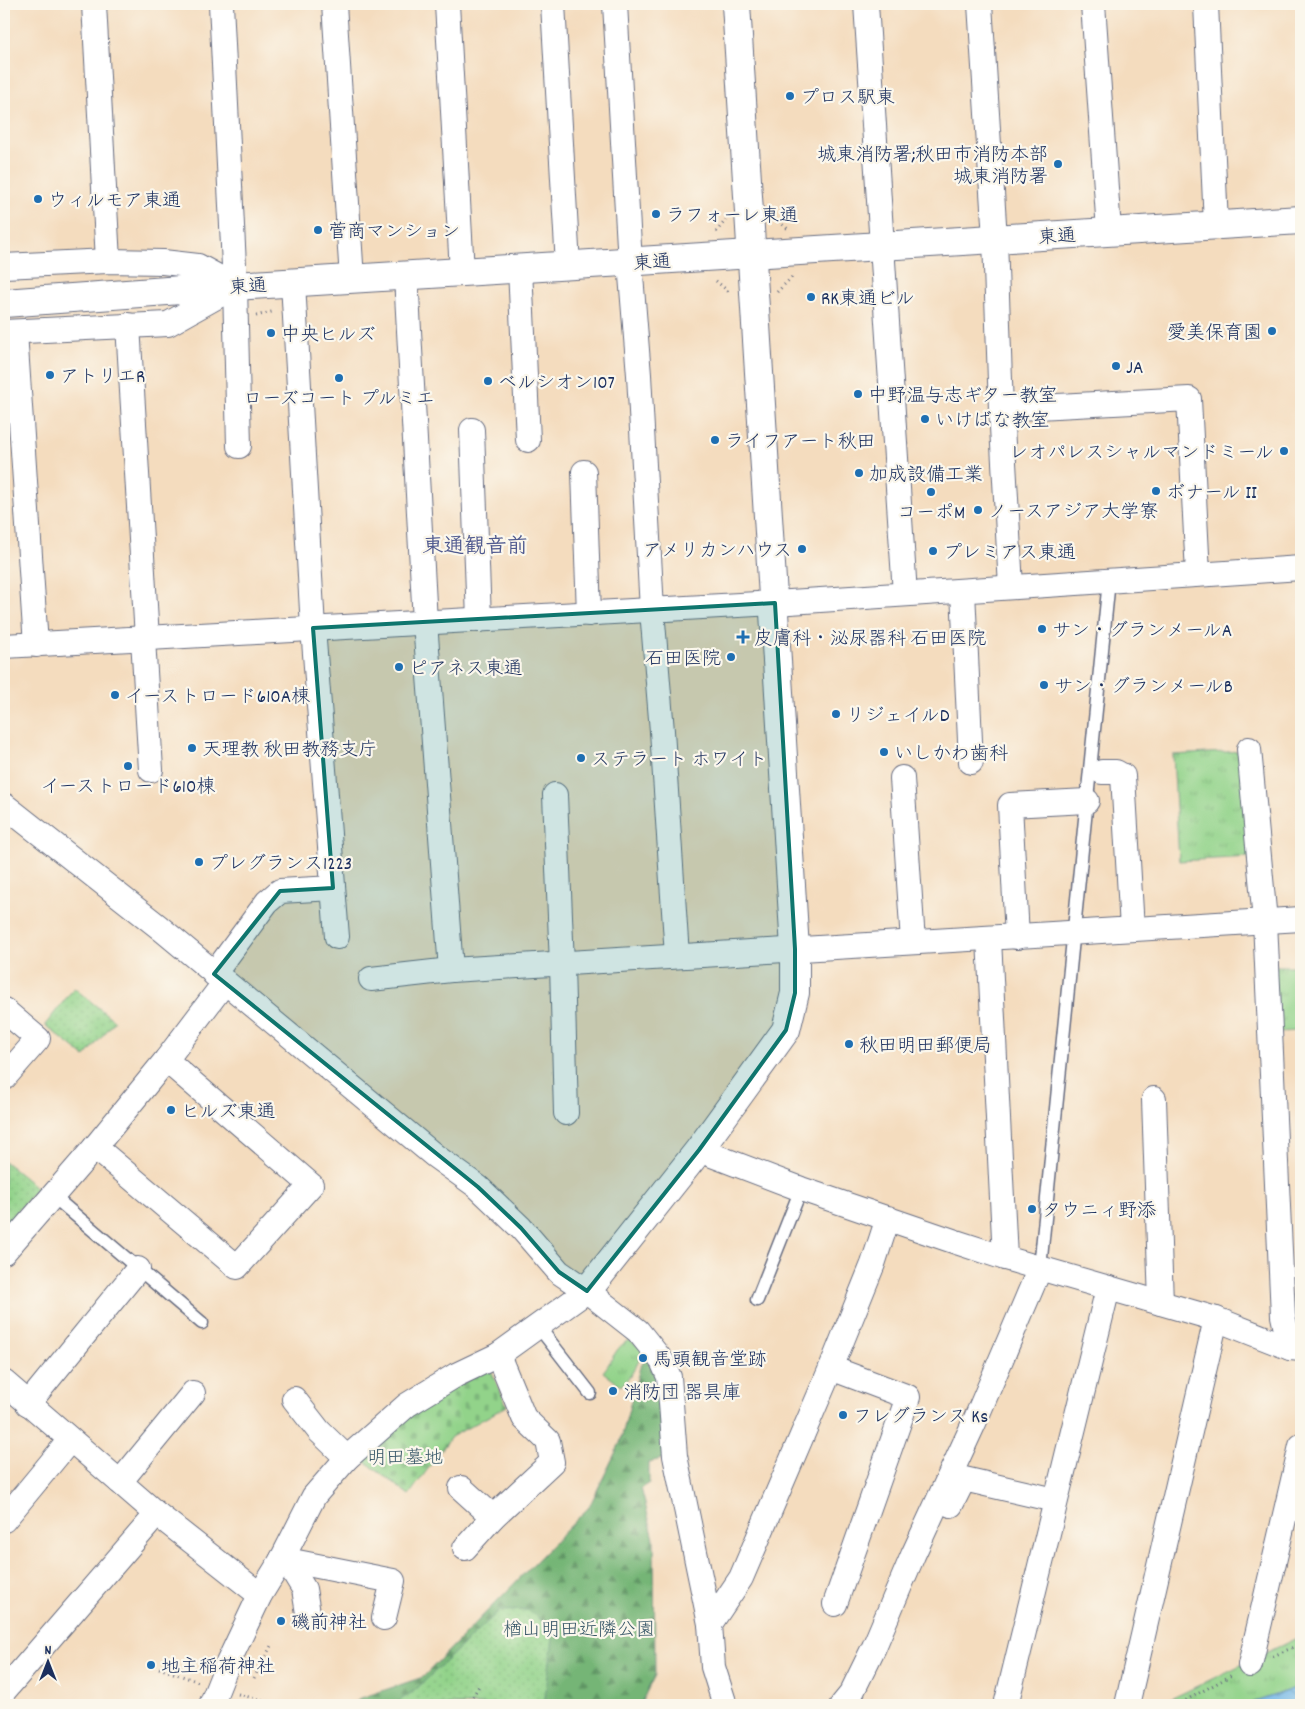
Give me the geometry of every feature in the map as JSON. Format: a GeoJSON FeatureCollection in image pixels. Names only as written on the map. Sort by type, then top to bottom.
{"type":"FeatureCollection","features":[{"type":"Feature","properties":{"kind":"street"},"geometry":{"type":"LineString","coordinates":[[94,4],[108,260]]}},
{"type":"Feature","properties":{"kind":"street"},"geometry":{"type":"LineString","coordinates":[[221,4],[235,286],[239,446]]}},
{"type":"Feature","properties":{"kind":"street"},"geometry":{"type":"LineString","coordinates":[[334,4],[352,279]]}},
{"type":"Feature","properties":{"kind":"street"},"geometry":{"type":"LineString","coordinates":[[447,4],[462,272]]}},
{"type":"Feature","properties":{"kind":"street"},"geometry":{"type":"LineString","coordinates":[[553,4],[568,266]]}},
{"type":"Feature","properties":{"kind":"street"},"geometry":{"type":"LineString","coordinates":[[615,4],[652,610],[677,956]]}},
{"type":"Feature","properties":{"kind":"street"},"geometry":{"type":"LineString","coordinates":[[215,1697],[227,1664],[260,1594],[282,1558],[314,1496],[347,1458],[407,1405],[456,1375],[498,1355],[587,1291],[699,1150],[786,1030],[795,993],[795,949],[775,604],[736,4]]}},
{"type":"Feature","properties":{"kind":"street"},"geometry":{"type":"LineString","coordinates":[[866,4],[905,594]]}},
{"type":"Feature","properties":{"kind":"street"},"geometry":{"type":"LineString","coordinates":[[980,4],[995,239],[1001,410],[1011,588]]}},
{"type":"Feature","properties":{"kind":"street"},"geometry":{"type":"LineString","coordinates":[[1093,4],[1109,231]]}},
{"type":"Feature","properties":{"kind":"street"},"geometry":{"type":"LineString","coordinates":[[1206,4],[1216,225]]}},
{"type":"Feature","properties":{"kind":"street","name":"東通"},"geometry":{"type":"LineString","coordinates":[[4,303],[293,282],[1301,220]]}},
{"type":"Feature","properties":{"kind":"street"},"geometry":{"type":"LineString","coordinates":[[4,266],[108,260],[163,262],[198,266],[235,286]]}},
{"type":"Feature","properties":{"kind":"street"},"geometry":{"type":"LineString","coordinates":[[520,268],[528,440]]}},
{"type":"Feature","properties":{"kind":"street"},"geometry":{"type":"LineString","coordinates":[[406,276],[424,622],[451,970]]}},
{"type":"Feature","properties":{"kind":"street"},"geometry":{"type":"LineString","coordinates":[[293,282],[313,628],[337,937]]}},
{"type":"Feature","properties":{"kind":"street"},"geometry":{"type":"LineString","coordinates":[[36,645],[9,332],[168,324],[235,286]]}},
{"type":"Feature","properties":{"kind":"street"},"geometry":{"type":"LineString","coordinates":[[128,325],[151,770]]}},
{"type":"Feature","properties":{"kind":"street"},"geometry":{"type":"LineString","coordinates":[[1001,410],[1189,398],[1198,574]]}},
{"type":"Feature","properties":{"kind":"street"},"geometry":{"type":"LineString","coordinates":[[472,430],[479,620]]}},
{"type":"Feature","properties":{"kind":"street"},"geometry":{"type":"LineString","coordinates":[[584,472],[589,614]]}},
{"type":"Feature","properties":{"kind":"street"},"geometry":{"type":"LineString","coordinates":[[4,646],[775,604],[1301,568]]}},
{"type":"Feature","properties":{"kind":"street"},"geometry":{"type":"LineString","coordinates":[[963,591],[972,762]]}},
{"type":"Feature","properties":{"kind":"street"},"geometry":{"type":"LineString","coordinates":[[1249,749],[1265,921],[1283,1316],[1295,1349]]}},
{"type":"Feature","properties":{"kind":"street"},"geometry":{"type":"LineString","coordinates":[[1102,772],[1116,772],[1123,776],[1132,929]]}},
{"type":"Feature","properties":{"kind":"street"},"geometry":{"type":"LineString","coordinates":[[902,778],[913,942]]}},
{"type":"Feature","properties":{"kind":"street"},"geometry":{"type":"LineString","coordinates":[[555,795],[566,1113]]}},
{"type":"Feature","properties":{"kind":"street"},"geometry":{"type":"LineString","coordinates":[[1017,937],[1010,805],[1087,801]]}},
{"type":"Feature","properties":{"kind":"street"},"geometry":{"type":"LineString","coordinates":[[4,805],[159,927],[435,1156],[478,1187],[521,1228],[559,1272],[587,1291],[638,1331],[662,1361],[669,1377],[675,1456],[710,1624],[713,1667],[725,1705]]}},
{"type":"Feature","properties":{"kind":"street"},"geometry":{"type":"LineString","coordinates":[[4,1252],[95,1147],[166,1060],[267,902],[280,891],[333,888]]}},
{"type":"Feature","properties":{"kind":"street"},"geometry":{"type":"LineString","coordinates":[[371,979],[451,970],[562,965],[677,956],[1301,919]]}},
{"type":"Feature","properties":{"kind":"street"},"geometry":{"type":"LineString","coordinates":[[989,939],[1005,1258]]}},
{"type":"Feature","properties":{"kind":"street"},"geometry":{"type":"LineString","coordinates":[[4,1010],[38,1039],[4,1078]]}},
{"type":"Feature","properties":{"kind":"street"},"geometry":{"type":"LineString","coordinates":[[95,1147],[237,1267],[310,1185],[166,1060]]}},
{"type":"Feature","properties":{"kind":"street"},"geometry":{"type":"LineString","coordinates":[[1154,1099],[1161,1303]]}},
{"type":"Feature","properties":{"kind":"street"},"geometry":{"type":"LineString","coordinates":[[699,1150],[801,1189],[1005,1258],[1216,1319],[1295,1349]]}},
{"type":"Feature","properties":{"kind":"street"},"geometry":{"type":"LineString","coordinates":[[710,1624],[741,1578],[832,1368],[873,1264],[888,1218]]}},
{"type":"Feature","properties":{"kind":"street"},"geometry":{"type":"LineString","coordinates":[[842,1705],[851,1694],[874,1647],[913,1555],[974,1423],[1040,1268]]}},
{"type":"Feature","properties":{"kind":"street"},"geometry":{"type":"LineString","coordinates":[[28,1404],[138,1269]]}},
{"type":"Feature","properties":{"kind":"street"},"geometry":{"type":"LineString","coordinates":[[1006,1705],[1108,1288]]}},
{"type":"Feature","properties":{"kind":"street"},"geometry":{"type":"LineString","coordinates":[[1127,1705],[1216,1319]]}},
{"type":"Feature","properties":{"kind":"street"},"geometry":{"type":"LineString","coordinates":[[465,1548],[493,1516],[552,1462],[548,1441],[524,1418],[498,1355]]}},
{"type":"Feature","properties":{"kind":"street"},"geometry":{"type":"LineString","coordinates":[[832,1368],[908,1397],[835,1604]]}},
{"type":"Feature","properties":{"kind":"street"},"geometry":{"type":"LineString","coordinates":[[4,1382],[157,1514],[260,1594]]}},
{"type":"Feature","properties":{"kind":"street"},"geometry":{"type":"LineString","coordinates":[[120,1482],[193,1393]]}},
{"type":"Feature","properties":{"kind":"street"},"geometry":{"type":"LineString","coordinates":[[294,1399],[319,1431],[347,1458]]}},
{"type":"Feature","properties":{"kind":"street"},"geometry":{"type":"LineString","coordinates":[[4,1520],[70,1440]]}},
{"type":"Feature","properties":{"kind":"street"},"geometry":{"type":"LineString","coordinates":[[1250,1665],[1301,1446]]}},
{"type":"Feature","properties":{"kind":"street"},"geometry":{"type":"LineString","coordinates":[[897,1616],[964,1478],[1055,1500]]}},
{"type":"Feature","properties":{"kind":"street"},"geometry":{"type":"LineString","coordinates":[[461,1488],[493,1516]]}},
{"type":"Feature","properties":{"kind":"street"},"geometry":{"type":"LineString","coordinates":[[4,1691],[157,1514]]}},
{"type":"Feature","properties":{"kind":"street"},"geometry":{"type":"LineString","coordinates":[[282,1558],[304,1589],[308,1613]]}},
{"type":"Feature","properties":{"kind":"street"},"geometry":{"type":"LineString","coordinates":[[282,1558],[393,1580],[384,1618]]}},
{"type":"Feature","properties":{"kind":"lane"},"geometry":{"type":"LineString","coordinates":[[1040,1268],[1109,580]]}},
{"type":"Feature","properties":{"kind":"lane"},"geometry":{"type":"LineString","coordinates":[[757,1300],[801,1189]]}},
{"type":"Feature","properties":{"kind":"lane"},"geometry":{"type":"LineString","coordinates":[[53,1196],[202,1323]]}},
{"type":"Feature","properties":{"kind":"lane"},"geometry":{"type":"LineString","coordinates":[[538,1326],[590,1393]]}},
{"type":"Feature","properties":{"kind":"path"},"geometry":{"type":"LineString","coordinates":[[769,213],[793,233]]}},
{"type":"Feature","properties":{"kind":"path"},"geometry":{"type":"LineString","coordinates":[[254,1678],[271,1646]]}},
{"type":"Feature","properties":{"kind":"path"},"geometry":{"type":"LineString","coordinates":[[159,1668],[215,1697]]}},
{"type":"Feature","properties":{"kind":"path"},"geometry":{"type":"LineString","coordinates":[[468,1705],[480,1684]]}},
{"type":"Feature","properties":{"kind":"path"},"geometry":{"type":"LineString","coordinates":[[246,1696],[268,1703]]}},
{"type":"Feature","properties":{"kind":"highlighted area"},"geometry":{"type":"Polygon","coordinates":[[[775,603],[795,949],[795,993],[786,1030],[699,1150],[587,1291],[559,1272],[521,1228],[478,1187],[214,974],[280,891],[333,888],[313,628],[775,603]]]}},
{"type":"Feature","properties":{"kind":"green space"},"geometry":{"type":"Polygon","coordinates":[[[1244,751],[1250,857],[1179,861],[1173,755],[1244,751]]]}},
{"type":"Feature","properties":{"kind":"green space"},"geometry":{"type":"Polygon","coordinates":[[[1275,966],[1301,966],[1301,1031],[1277,1032],[1275,966]]]}},
{"type":"Feature","properties":{"kind":"green space"},"geometry":{"type":"Polygon","coordinates":[[[74,988],[115,1021],[85,1057],[45,1025],[74,988]]]}},
{"type":"Feature","properties":{"kind":"green space"},"geometry":{"type":"Polygon","coordinates":[[[4,1161],[37,1188],[4,1228],[4,1161]]]}},
{"type":"Feature","properties":{"kind":"green space"},"geometry":{"type":"Polygon","coordinates":[[[629,1340],[644,1350],[631,1375],[621,1386],[603,1372],[617,1350],[629,1340]]]}},
{"type":"Feature","properties":{"kind":"green space","name":"楢山明田近隣公園"},"geometry":{"type":"Polygon","coordinates":[[[649,1355],[657,1364],[671,1457],[649,1462],[649,1483],[641,1488],[654,1539],[655,1675],[640,1705],[353,1705],[358,1699],[423,1677],[589,1507],[620,1443],[640,1367],[649,1355]]]}},
{"type":"Feature","properties":{"kind":"green space","name":"明田墓地"},"geometry":{"type":"Polygon","coordinates":[[[490,1368],[507,1406],[451,1437],[409,1495],[362,1459],[413,1410],[490,1368]]]}},
{"type":"Feature","properties":{"kind":"green space","name":"楢山明田近隣公園"},"geometry":{"type":"Polygon","coordinates":[[[528,1610],[554,1631],[544,1705],[393,1705],[414,1691],[499,1611],[528,1610]]]}},
{"type":"Feature","properties":{"kind":"green space"},"geometry":{"type":"Polygon","coordinates":[[[1301,1636],[1301,1686],[1246,1705],[1158,1705],[1301,1636]]]}},
{"type":"Feature","properties":{"kind":"water"},"geometry":{"type":"Polygon","coordinates":[[[1301,1686],[1301,1705],[1247,1705],[1301,1686]]]}},
{"type":"Feature","properties":{"kind":"place","name":"プロス駅東"},"geometry":{"type":"Point","coordinates":[790,96]}},
{"type":"Feature","properties":{"kind":"place","name":"城東消防署;秋田市消防本部 城東消防署"},"geometry":{"type":"Point","coordinates":[1058,164]}},
{"type":"Feature","properties":{"kind":"place","name":"ウィルモア東通"},"geometry":{"type":"Point","coordinates":[38,199]}},
{"type":"Feature","properties":{"kind":"place","name":"ラフォーレ東通"},"geometry":{"type":"Point","coordinates":[656,214]}},
{"type":"Feature","properties":{"kind":"place","name":"菅商マンション"},"geometry":{"type":"Point","coordinates":[318,230]}},
{"type":"Feature","properties":{"kind":"place","name":"RK東通ビル"},"geometry":{"type":"Point","coordinates":[811,297]}},
{"type":"Feature","properties":{"kind":"place","name":"愛美保育園"},"geometry":{"type":"Point","coordinates":[1272,331]}},
{"type":"Feature","properties":{"kind":"place","name":"中央ヒルズ"},"geometry":{"type":"Point","coordinates":[271,333]}},
{"type":"Feature","properties":{"kind":"place","name":"JA"},"geometry":{"type":"Point","coordinates":[1116,366]}},
{"type":"Feature","properties":{"kind":"place","name":"アトリエR"},"geometry":{"type":"Point","coordinates":[50,375]}},
{"type":"Feature","properties":{"kind":"place","name":"ローズコート プルミエ"},"geometry":{"type":"Point","coordinates":[339,378]}},
{"type":"Feature","properties":{"kind":"place","name":"ベルシオン107"},"geometry":{"type":"Point","coordinates":[488,381]}},
{"type":"Feature","properties":{"kind":"place","name":"中野温与志ギター教室"},"geometry":{"type":"Point","coordinates":[858,394]}},
{"type":"Feature","properties":{"kind":"place","name":"いけばな教室"},"geometry":{"type":"Point","coordinates":[925,419]}},
{"type":"Feature","properties":{"kind":"place","name":"ライフアート秋田"},"geometry":{"type":"Point","coordinates":[715,440]}},
{"type":"Feature","properties":{"kind":"place","name":"レオパレスシャルマンドミール"},"geometry":{"type":"Point","coordinates":[1284,451]}},
{"type":"Feature","properties":{"kind":"place","name":"加成設備工業"},"geometry":{"type":"Point","coordinates":[859,473]}},
{"type":"Feature","properties":{"kind":"place","name":"ボナール II"},"geometry":{"type":"Point","coordinates":[1156,491]}},
{"type":"Feature","properties":{"kind":"place","name":"コーポM"},"geometry":{"type":"Point","coordinates":[931,492]}},
{"type":"Feature","properties":{"kind":"place","name":"ノースアジア大学寮"},"geometry":{"type":"Point","coordinates":[978,510]}},
{"type":"Feature","properties":{"kind":"place","name":"アメリカンハウス"},"geometry":{"type":"Point","coordinates":[802,549]}},
{"type":"Feature","properties":{"kind":"place","name":"プレミアス東通"},"geometry":{"type":"Point","coordinates":[933,551]}},
{"type":"Feature","properties":{"kind":"place","name":"サン・グランメールA"},"geometry":{"type":"Point","coordinates":[1042,629]}},
{"type":"Feature","properties":{"kind":"place","name":"皮膚科・泌尿器科 石田医院"},"geometry":{"type":"Point","coordinates":[743,637]}},
{"type":"Feature","properties":{"kind":"place","name":"石田医院"},"geometry":{"type":"Point","coordinates":[731,657]}},
{"type":"Feature","properties":{"kind":"place","name":"ピアネス東通"},"geometry":{"type":"Point","coordinates":[399,667]}},
{"type":"Feature","properties":{"kind":"place","name":"サン・グランメールB"},"geometry":{"type":"Point","coordinates":[1044,685]}},
{"type":"Feature","properties":{"kind":"place","name":"イーストロード610A棟"},"geometry":{"type":"Point","coordinates":[115,695]}},
{"type":"Feature","properties":{"kind":"place","name":"リジェイルD"},"geometry":{"type":"Point","coordinates":[836,714]}},
{"type":"Feature","properties":{"kind":"place","name":"天理教 秋田教務支庁"},"geometry":{"type":"Point","coordinates":[192,748]}},
{"type":"Feature","properties":{"kind":"place","name":"いしかわ歯科"},"geometry":{"type":"Point","coordinates":[884,752]}},
{"type":"Feature","properties":{"kind":"place","name":"ステラート ホワイト"},"geometry":{"type":"Point","coordinates":[581,758]}},
{"type":"Feature","properties":{"kind":"place","name":"イーストロード610棟"},"geometry":{"type":"Point","coordinates":[128,766]}},
{"type":"Feature","properties":{"kind":"place","name":"プレグランス1223"},"geometry":{"type":"Point","coordinates":[199,862]}},
{"type":"Feature","properties":{"kind":"place","name":"秋田明田郵便局"},"geometry":{"type":"Point","coordinates":[849,1044]}},
{"type":"Feature","properties":{"kind":"place","name":"ヒルズ東通"},"geometry":{"type":"Point","coordinates":[171,1110]}},
{"type":"Feature","properties":{"kind":"place","name":"タウニィ野添"},"geometry":{"type":"Point","coordinates":[1032,1209]}},
{"type":"Feature","properties":{"kind":"place","name":"馬頭観音堂跡"},"geometry":{"type":"Point","coordinates":[643,1358]}},
{"type":"Feature","properties":{"kind":"place","name":"消防団 器具庫"},"geometry":{"type":"Point","coordinates":[613,1391]}},
{"type":"Feature","properties":{"kind":"place","name":"フレグランス Ks"},"geometry":{"type":"Point","coordinates":[843,1415]}},
{"type":"Feature","properties":{"kind":"place","name":"磯前神社"},"geometry":{"type":"Point","coordinates":[281,1621]}},
{"type":"Feature","properties":{"kind":"place","name":"地主稲荷神社"},"geometry":{"type":"Point","coordinates":[151,1665]}},
{"type":"Feature","properties":{"kind":"district","name":"東通観音前"},"geometry":{"type":"Point","coordinates":[475,545]}}]}
